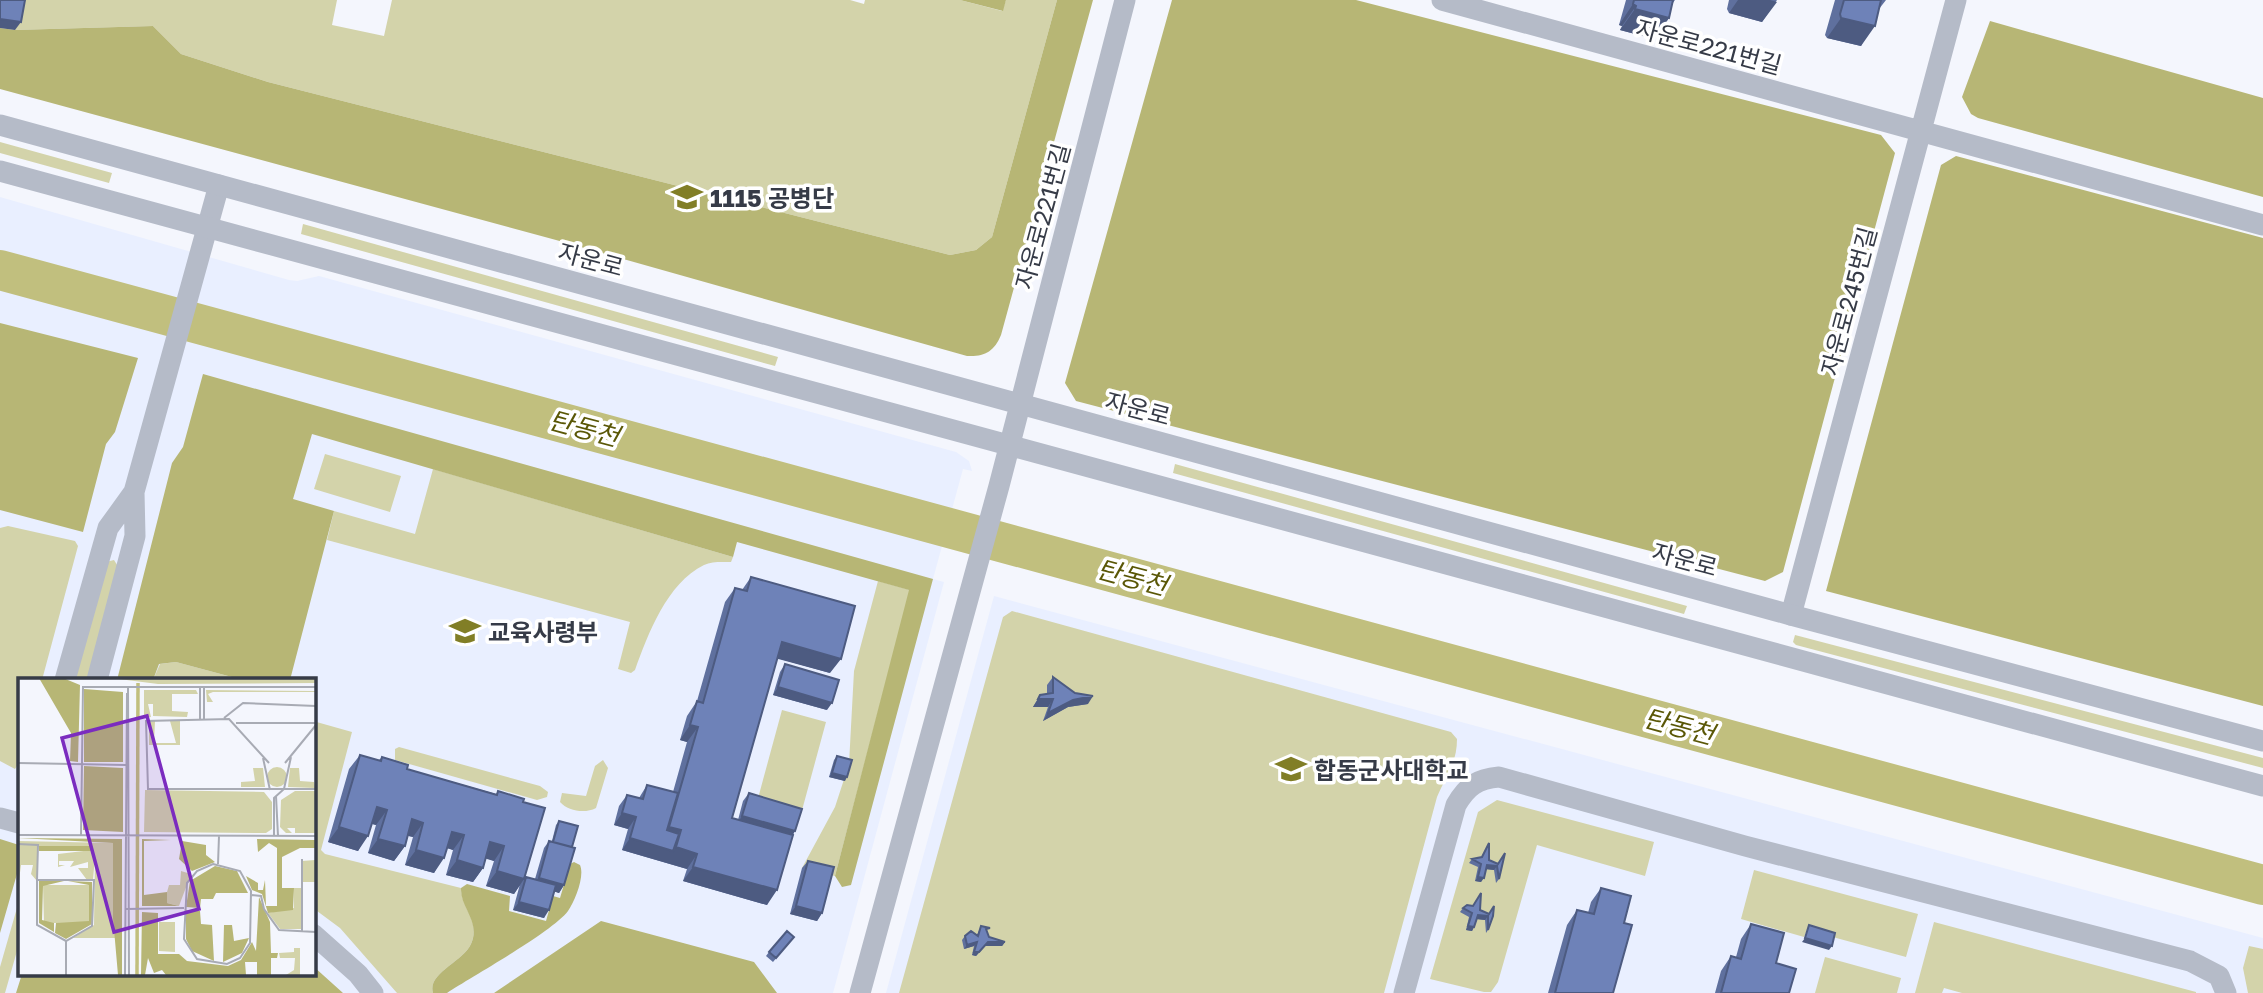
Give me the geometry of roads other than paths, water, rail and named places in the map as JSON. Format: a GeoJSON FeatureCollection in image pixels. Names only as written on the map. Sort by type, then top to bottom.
{"type":"FeatureCollection","features":[{"type":"Feature","properties":{"kind":"street","name":"자운로221번길"},"geometry":{"type":"LineString","coordinates":[[860,993],[999,486],[1125,0]]}},
{"type":"Feature","properties":{"kind":"street","name":"자운로221번길"},"geometry":{"type":"LineString","coordinates":[[1442,0],[2263,225]]}},
{"type":"Feature","properties":{"kind":"street","name":"자운로245번길"},"geometry":{"type":"LineString","coordinates":[[1791,615],[1956,0]]}},
{"type":"Feature","properties":{"kind":"street","name":"자운로"},"geometry":{"type":"LineString","coordinates":[[0,125],[1791,615],[2263,741]]}},
{"type":"Feature","properties":{"kind":"street"},"geometry":{"type":"LineString","coordinates":[[0,171],[2263,786]]}},
{"type":"Feature","properties":{"kind":"street"},"geometry":{"type":"LineString","coordinates":[[98,678],[135,536],[134,492],[219,185]]}},
{"type":"Feature","properties":{"kind":"street"},"geometry":{"type":"LineString","coordinates":[[66,678],[108,528],[134,492]]}},
{"type":"Feature","properties":{"kind":"street"},"geometry":{"type":"LineString","coordinates":[[1404,993],[1456,805],[1464,790],[1474,782],[1499,777],[1745,846],[2190,961],[2219,976],[2227,993]]}},
{"type":"Feature","properties":{"kind":"street"},"geometry":{"type":"LineString","coordinates":[[0,818],[18,824]]}},
{"type":"Feature","properties":{"kind":"street"},"geometry":{"type":"LineString","coordinates":[[315,936],[358,974],[373,993]]}},
{"type":"Feature","properties":{"kind":"waterway","name":"탄동천"},"geometry":{"type":"LineString","coordinates":[[0,270],[2263,885]]}},
{"type":"Feature","properties":{"kind":"place","name":"1115 공병단"},"geometry":{"type":"Point","coordinates":[687,197]}},
{"type":"Feature","properties":{"kind":"place","name":"교육사령부"},"geometry":{"type":"Point","coordinates":[465,631]}},
{"type":"Feature","properties":{"kind":"place","name":"합동군사대학교"},"geometry":{"type":"Point","coordinates":[1291,769]}}]}
